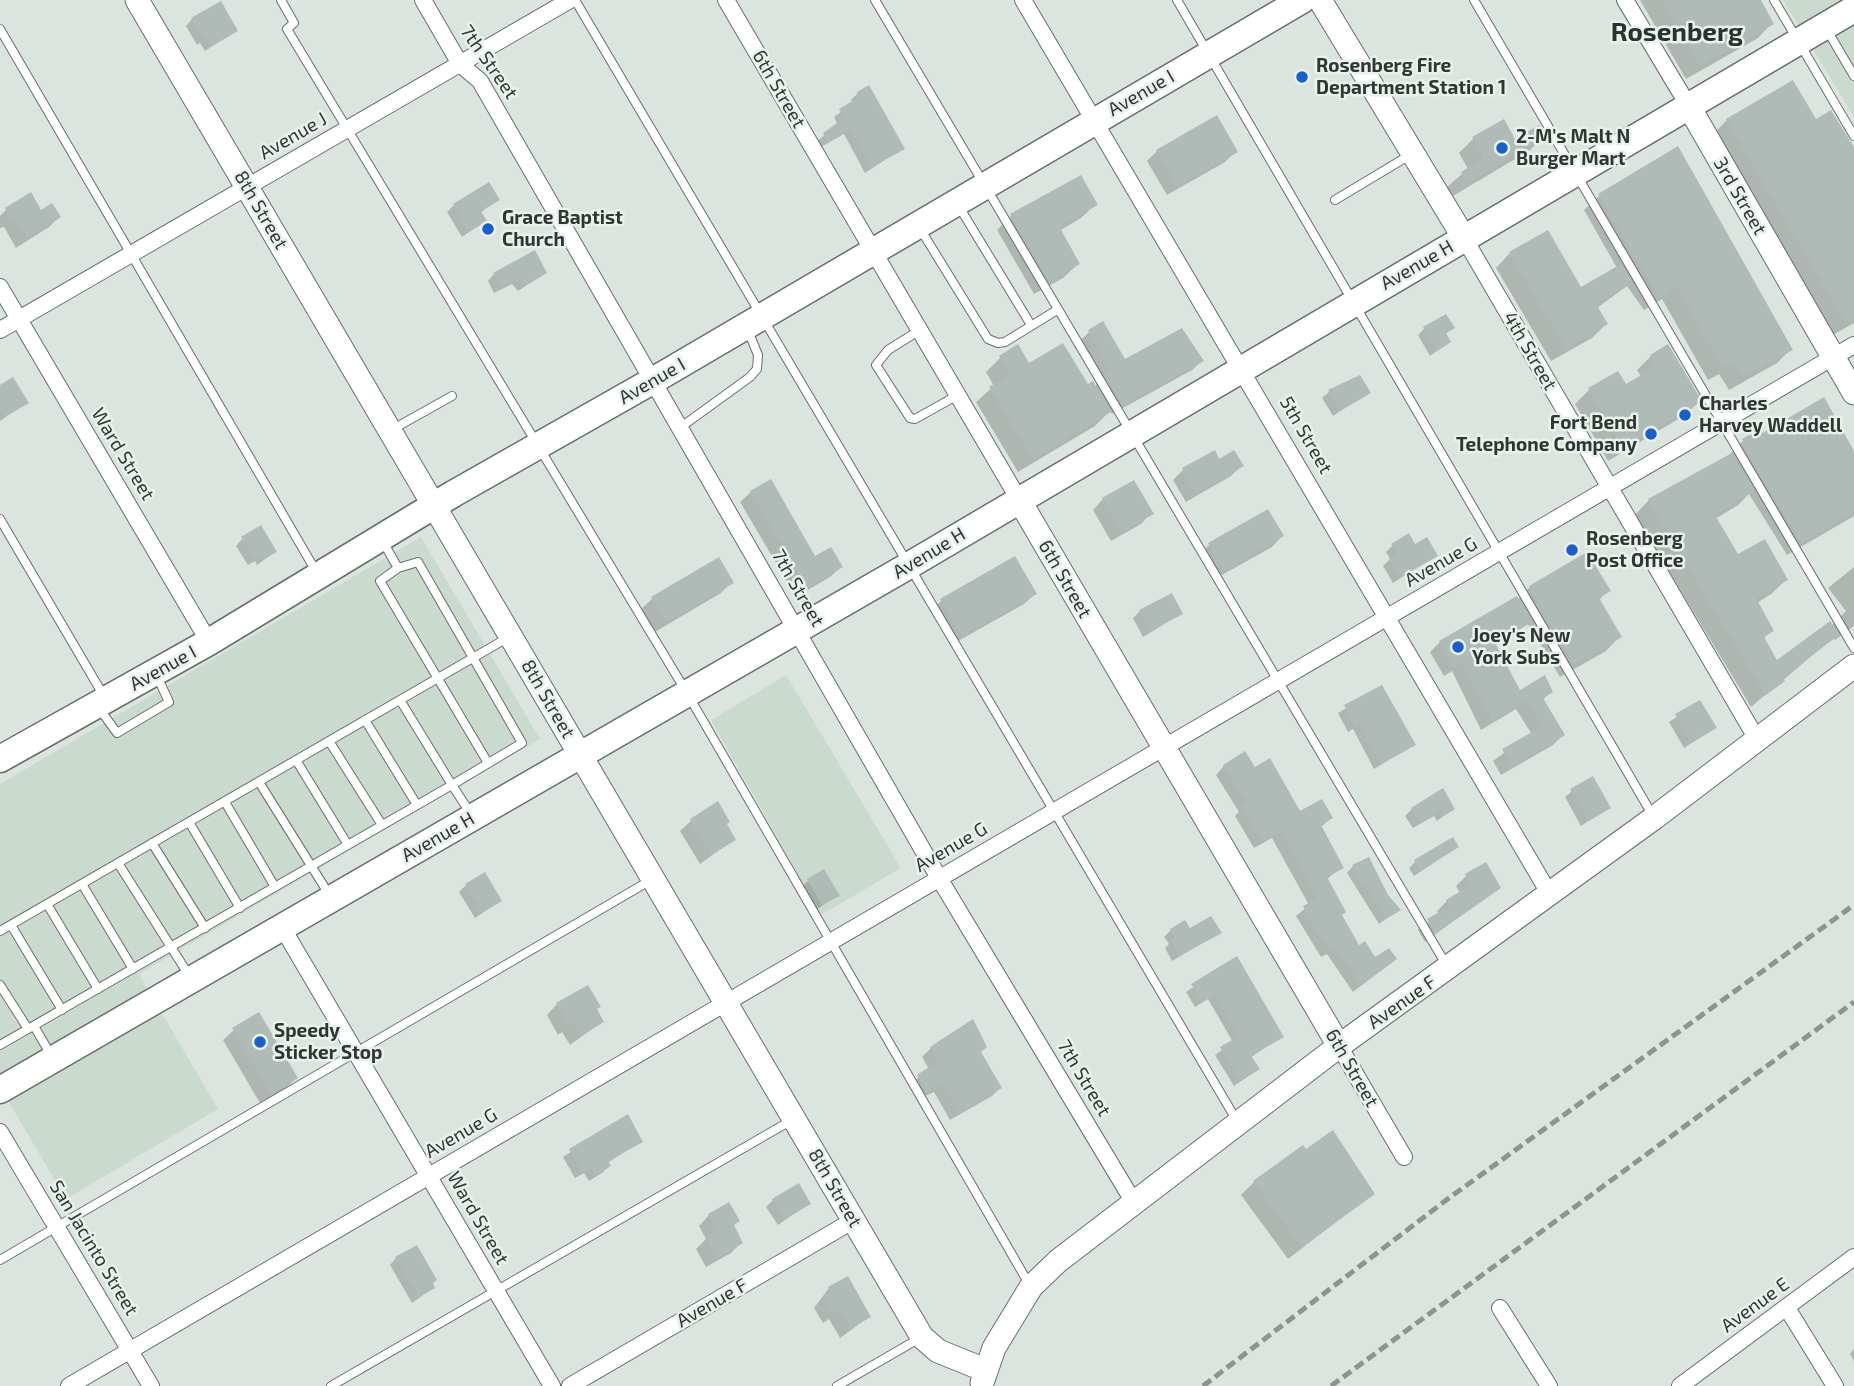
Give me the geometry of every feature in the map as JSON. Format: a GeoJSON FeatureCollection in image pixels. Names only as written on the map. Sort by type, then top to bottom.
{"type":"FeatureCollection","features":[{"type":"Feature","properties":{"kind":"main road","name":"Avenue I"},"geometry":{"type":"LineString","coordinates":[[0,759],[156,673],[538,443],[654,380],[1302,0]]}},
{"type":"Feature","properties":{"kind":"main road","name":"Avenue H"},"geometry":{"type":"LineString","coordinates":[[0,1090],[908,566],[1018,498],[1854,9]]}},
{"type":"Feature","properties":{"kind":"street","name":"8th Street"},"geometry":{"type":"LineString","coordinates":[[138,0],[922,1336],[938,1351],[983,1378]]}},
{"type":"Feature","properties":{"kind":"street","name":"7th Street"},"geometry":{"type":"LineString","coordinates":[[424,0],[460,64],[481,81],[939,878],[1133,1201]]}},
{"type":"Feature","properties":{"kind":"street","name":"Avenue J"},"geometry":{"type":"LineString","coordinates":[[0,330],[573,0]]}},
{"type":"Feature","properties":{"kind":"street","name":"6th Street"},"geometry":{"type":"LineString","coordinates":[[726,0],[1404,1157]]}},
{"type":"Feature","properties":{"kind":"street","name":"5th Street"},"geometry":{"type":"LineString","coordinates":[[1023,0],[1243,368],[1549,893]]}},
{"type":"Feature","properties":{"kind":"street","name":"4th Street"},"geometry":{"type":"LineString","coordinates":[[1320,0],[1464,238],[1758,741]]}},
{"type":"Feature","properties":{"kind":"street","name":"3rd Street"},"geometry":{"type":"LineString","coordinates":[[1625,0],[1854,393]]}},
{"type":"Feature","properties":{"kind":"street","name":"Ward Street"},"geometry":{"type":"LineString","coordinates":[[0,287],[209,642]]}},
{"type":"Feature","properties":{"kind":"street","name":"Avenue G"},"geometry":{"type":"LineString","coordinates":[[69,1386],[1854,345]]}},
{"type":"Feature","properties":{"kind":"street","name":"Avenue F"},"geometry":{"type":"LineString","coordinates":[[983,1378],[994,1348],[1031,1287],[1133,1201],[1339,1046],[1758,741],[1854,666]]}},
{"type":"Feature","properties":{"kind":"street","name":"Ward Street"},"geometry":{"type":"LineString","coordinates":[[282,927],[552,1386]]}},
{"type":"Feature","properties":{"kind":"street","name":"San Jacinto Street"},"geometry":{"type":"LineString","coordinates":[[0,1132],[152,1386]]}},
{"type":"Feature","properties":{"kind":"street","name":"Avenue F"},"geometry":{"type":"LineString","coordinates":[[570,1386],[854,1220]]}},
{"type":"Feature","properties":{"kind":"street","name":"Avenue E"},"geometry":{"type":"LineString","coordinates":[[1685,1385],[1854,1257]]}},
{"type":"Feature","properties":{"kind":"street"},"geometry":{"type":"LineString","coordinates":[[1500,1308],[1549,1386]]}},
{"type":"Feature","properties":{"kind":"street"},"geometry":{"type":"LineString","coordinates":[[1787,1308],[1835,1386]]}},
{"type":"Feature","properties":{"kind":"lane"},"geometry":{"type":"LineString","coordinates":[[281,0],[294,23],[287,29],[349,128],[687,694],[1031,1287]]}},
{"type":"Feature","properties":{"kind":"lane"},"geometry":{"type":"LineString","coordinates":[[573,0],[754,321],[908,566],[1238,1124]]}},
{"type":"Feature","properties":{"kind":"lane"},"geometry":{"type":"LineString","coordinates":[[874,0],[1448,969]]}},
{"type":"Feature","properties":{"kind":"lane"},"geometry":{"type":"LineString","coordinates":[[1177,0],[1497,553],[1654,818]]}},
{"type":"Feature","properties":{"kind":"lane"},"geometry":{"type":"LineString","coordinates":[[1474,0],[1854,648]]}},
{"type":"Feature","properties":{"kind":"lane"},"geometry":{"type":"LineString","coordinates":[[1774,0],[1854,136]]}},
{"type":"Feature","properties":{"kind":"lane"},"geometry":{"type":"LineString","coordinates":[[1825,26],[1854,76]]}},
{"type":"Feature","properties":{"kind":"lane"},"geometry":{"type":"LineString","coordinates":[[0,29],[318,576]]}},
{"type":"Feature","properties":{"kind":"lane"},"geometry":{"type":"LineString","coordinates":[[1335,200],[1413,153]]}},
{"type":"Feature","properties":{"kind":"lane"},"geometry":{"type":"LineString","coordinates":[[956,202],[1031,325]]}},
{"type":"Feature","properties":{"kind":"lane"},"geometry":{"type":"LineString","coordinates":[[918,225],[988,339],[1005,342],[1057,310]]}},
{"type":"Feature","properties":{"kind":"lane"},"geometry":{"type":"LineString","coordinates":[[681,427],[750,377],[757,369],[754,321]]}},
{"type":"Feature","properties":{"kind":"lane"},"geometry":{"type":"LineString","coordinates":[[920,331],[888,350],[876,365],[902,409],[915,419],[958,395]]}},
{"type":"Feature","properties":{"kind":"lane"},"geometry":{"type":"LineString","coordinates":[[390,430],[452,396]]}},
{"type":"Feature","properties":{"kind":"lane"},"geometry":{"type":"LineString","coordinates":[[0,519],[117,733],[169,702],[156,673]]}},
{"type":"Feature","properties":{"kind":"lane"},"geometry":{"type":"LineString","coordinates":[[380,538],[398,569]]}},
{"type":"Feature","properties":{"kind":"lane"},"geometry":{"type":"LineString","coordinates":[[0,1045],[171,948],[452,785],[522,743],[418,562],[398,569],[380,581],[488,763]]}},
{"type":"Feature","properties":{"kind":"lane"},"geometry":{"type":"LineString","coordinates":[[0,931],[511,636]]}},
{"type":"Feature","properties":{"kind":"lane"},"geometry":{"type":"LineString","coordinates":[[400,700],[473,817]]}},
{"type":"Feature","properties":{"kind":"lane"},"geometry":{"type":"LineString","coordinates":[[365,720],[417,805]]}},
{"type":"Feature","properties":{"kind":"lane"},"geometry":{"type":"LineString","coordinates":[[330,741],[382,825]]}},
{"type":"Feature","properties":{"kind":"lane"},"geometry":{"type":"LineString","coordinates":[[296,760],[348,845]]}},
{"type":"Feature","properties":{"kind":"lane"},"geometry":{"type":"LineString","coordinates":[[259,782],[331,898]]}},
{"type":"Feature","properties":{"kind":"lane"},"geometry":{"type":"LineString","coordinates":[[225,802],[275,887]]}},
{"type":"Feature","properties":{"kind":"lane"},"geometry":{"type":"LineString","coordinates":[[189,822],[240,908]]}},
{"type":"Feature","properties":{"kind":"lane"},"geometry":{"type":"LineString","coordinates":[[152,843],[205,928]]}},
{"type":"Feature","properties":{"kind":"lane"},"geometry":{"type":"LineString","coordinates":[[118,863],[191,979]]}},
{"type":"Feature","properties":{"kind":"lane"},"geometry":{"type":"LineString","coordinates":[[0,1260],[653,878]]}},
{"type":"Feature","properties":{"kind":"lane"},"geometry":{"type":"LineString","coordinates":[[82,884],[133,969]]}},
{"type":"Feature","properties":{"kind":"lane"},"geometry":{"type":"LineString","coordinates":[[47,904],[98,989]]}},
{"type":"Feature","properties":{"kind":"lane"},"geometry":{"type":"LineString","coordinates":[[11,925],[62,1010]]}},
{"type":"Feature","properties":{"kind":"lane"},"geometry":{"type":"LineString","coordinates":[[0,985],[53,1059]]}},
{"type":"Feature","properties":{"kind":"lane"},"geometry":{"type":"LineString","coordinates":[[331,1386],[794,1119]]}},
{"type":"Feature","properties":{"kind":"lane"},"geometry":{"type":"LineString","coordinates":[[837,1386],[922,1336]]}},
{"type":"Feature","properties":{"kind":"shaded area"},"geometry":{"type":"Polygon","coordinates":[[[1783,0],[1854,0],[1854,117],[1783,0]]]}},
{"type":"Feature","properties":{"kind":"shaded area"},"geometry":{"type":"Polygon","coordinates":[[[421,537],[540,739],[139,974],[218,1109],[66,1199],[0,1087],[0,784],[421,537]]]}},
{"type":"Feature","properties":{"kind":"shaded area"},"geometry":{"type":"Polygon","coordinates":[[[786,675],[901,868],[821,915],[711,720],[786,675]]]}},
{"type":"Feature","properties":{"kind":"building"},"geometry":{"type":"Polygon","coordinates":[[[1662,0],[1761,0],[1774,24],[1700,66],[1662,0]]]}},
{"type":"Feature","properties":{"kind":"building"},"geometry":{"type":"Polygon","coordinates":[[[221,1],[238,31],[212,46],[207,37],[204,39],[191,18],[221,1]]]}},
{"type":"Feature","properties":{"kind":"building"},"geometry":{"type":"Polygon","coordinates":[[[1793,80],[1816,119],[1831,110],[1854,147],[1854,318],[1846,323],[1726,119],[1793,80]]]}},
{"type":"Feature","properties":{"kind":"building"},"geometry":{"type":"Polygon","coordinates":[[[869,85],[905,149],[872,167],[851,129],[828,142],[823,133],[844,118],[839,109],[859,97],[857,92],[869,85]]]}},
{"type":"Feature","properties":{"kind":"building"},"geometry":{"type":"Polygon","coordinates":[[[1217,115],[1238,152],[1178,186],[1156,150],[1217,115]]]}},
{"type":"Feature","properties":{"kind":"building","name":"2-M's Malt N Burger Mart"},"geometry":{"type":"Polygon","coordinates":[[[1504,119],[1515,139],[1539,125],[1546,137],[1467,183],[1461,172],[1484,158],[1472,137],[1504,119]]]}},
{"type":"Feature","properties":{"kind":"building"},"geometry":{"type":"Polygon","coordinates":[[[1678,146],[1793,350],[1743,377],[1733,361],[1723,367],[1677,286],[1659,297],[1598,194],[1678,146]]]}},
{"type":"Feature","properties":{"kind":"building"},"geometry":{"type":"Polygon","coordinates":[[[1081,175],[1098,205],[1059,226],[1080,264],[1049,281],[1010,214],[1081,175]]]}},
{"type":"Feature","properties":{"kind":"building"},"geometry":{"type":"Polygon","coordinates":[[[489,182],[500,200],[481,211],[487,221],[469,232],[453,204],[489,182]]]}},
{"type":"Feature","properties":{"kind":"building"},"geometry":{"type":"Polygon","coordinates":[[[31,192],[41,210],[52,203],[61,217],[27,238],[15,218],[12,220],[5,208],[31,192]]]}},
{"type":"Feature","properties":{"kind":"building"},"geometry":{"type":"Polygon","coordinates":[[[1548,230],[1581,287],[1621,264],[1633,283],[1596,304],[1608,324],[1566,348],[1509,252],[1548,230]]]}},
{"type":"Feature","properties":{"kind":"building"},"geometry":{"type":"Polygon","coordinates":[[[535,250],[547,273],[527,285],[522,285],[519,278],[501,287],[493,273],[535,250]]]}},
{"type":"Feature","properties":{"kind":"building"},"geometry":{"type":"Polygon","coordinates":[[[1446,314],[1455,328],[1446,333],[1451,342],[1437,351],[1423,327],[1446,314]]]}},
{"type":"Feature","properties":{"kind":"building"},"geometry":{"type":"Polygon","coordinates":[[[1103,321],[1125,359],[1182,328],[1204,361],[1123,405],[1104,374],[1111,370],[1088,330],[1103,321]]]}},
{"type":"Feature","properties":{"kind":"building"},"geometry":{"type":"Polygon","coordinates":[[[1063,343],[1088,384],[1093,381],[1111,412],[1033,459],[989,387],[1010,374],[999,356],[1018,344],[1029,363],[1063,343]]]}},
{"type":"Feature","properties":{"kind":"building"},"geometry":{"type":"Polygon","coordinates":[[[1668,344],[1702,401],[1623,448],[1588,388],[1618,371],[1626,384],[1657,366],[1650,355],[1668,344]]]}},
{"type":"Feature","properties":{"kind":"building"},"geometry":{"type":"Polygon","coordinates":[[[1360,375],[1371,393],[1340,411],[1328,390],[1360,375]]]}},
{"type":"Feature","properties":{"kind":"building"},"geometry":{"type":"Polygon","coordinates":[[[13,377],[29,403],[5,417],[0,409],[0,385],[13,377]]]}},
{"type":"Feature","properties":{"kind":"building"},"geometry":{"type":"Polygon","coordinates":[[[1824,397],[1854,451],[1854,512],[1802,543],[1743,446],[1746,445],[1742,439],[1760,429],[1763,433],[1824,397]]]}},
{"type":"Feature","properties":{"kind":"building"},"geometry":{"type":"Polygon","coordinates":[[[1215,450],[1219,459],[1234,450],[1244,466],[1196,493],[1182,468],[1215,450]]]}},
{"type":"Feature","properties":{"kind":"building"},"geometry":{"type":"Polygon","coordinates":[[[1732,453],[1754,491],[1715,515],[1738,554],[1765,539],[1788,580],[1756,598],[1774,631],[1764,637],[1777,660],[1830,621],[1839,635],[1783,677],[1785,681],[1766,695],[1648,499],[1732,453]]]}},
{"type":"Feature","properties":{"kind":"building"},"geometry":{"type":"Polygon","coordinates":[[[771,479],[815,556],[831,547],[843,567],[807,588],[750,491],[771,479]]]}},
{"type":"Feature","properties":{"kind":"building"},"geometry":{"type":"Polygon","coordinates":[[[1134,480],[1154,514],[1121,532],[1102,498],[1134,480]]]}},
{"type":"Feature","properties":{"kind":"building"},"geometry":{"type":"Polygon","coordinates":[[[1268,509],[1284,536],[1224,571],[1208,543],[1268,509]]]}},
{"type":"Feature","properties":{"kind":"building"},"geometry":{"type":"Polygon","coordinates":[[[261,525],[277,552],[264,559],[262,555],[255,559],[241,537],[261,525]]]}},
{"type":"Feature","properties":{"kind":"building"},"geometry":{"type":"Polygon","coordinates":[[[1409,533],[1415,544],[1427,537],[1438,556],[1401,577],[1389,558],[1397,553],[1391,544],[1409,533]]]}},
{"type":"Feature","properties":{"kind":"building"},"geometry":{"type":"Polygon","coordinates":[[[1587,552],[1611,591],[1599,598],[1622,637],[1574,664],[1529,586],[1587,552]]]}},
{"type":"Feature","properties":{"kind":"building"},"geometry":{"type":"Polygon","coordinates":[[[1015,556],[1037,594],[962,636],[940,599],[1015,556]]]}},
{"type":"Feature","properties":{"kind":"building"},"geometry":{"type":"Polygon","coordinates":[[[719,557],[734,583],[666,622],[651,597],[719,557]]]}},
{"type":"Feature","properties":{"kind":"building"},"geometry":{"type":"Polygon","coordinates":[[[1172,593],[1183,614],[1150,631],[1139,610],[1172,593]]]}},
{"type":"Feature","properties":{"kind":"building"},"geometry":{"type":"Polygon","coordinates":[[[1517,596],[1532,622],[1495,643],[1520,690],[1545,675],[1553,692],[1543,698],[1565,735],[1512,766],[1502,749],[1543,726],[1527,700],[1492,721],[1462,663],[1454,667],[1439,641],[1517,596]]]}},
{"type":"Feature","properties":{"kind":"building"},"geometry":{"type":"Polygon","coordinates":[[[1382,685],[1416,745],[1381,764],[1360,723],[1355,726],[1344,705],[1382,685]]]}},
{"type":"Feature","properties":{"kind":"building"},"geometry":{"type":"Polygon","coordinates":[[[1700,700],[1717,728],[1691,743],[1675,714],[1700,700]]]}},
{"type":"Feature","properties":{"kind":"building"},"geometry":{"type":"Polygon","coordinates":[[[1245,751],[1255,767],[1270,758],[1300,811],[1322,799],[1333,818],[1321,825],[1344,868],[1327,877],[1346,912],[1342,915],[1359,945],[1365,941],[1375,957],[1389,948],[1397,959],[1362,985],[1336,947],[1330,950],[1307,917],[1303,906],[1318,898],[1281,831],[1263,841],[1242,806],[1247,803],[1223,765],[1245,751]]]}},
{"type":"Feature","properties":{"kind":"building"},"geometry":{"type":"Polygon","coordinates":[[[1593,776],[1611,808],[1589,821],[1570,789],[1593,776]]]}},
{"type":"Feature","properties":{"kind":"building"},"geometry":{"type":"Polygon","coordinates":[[[1443,788],[1455,809],[1444,816],[1441,810],[1421,823],[1411,808],[1443,788]]]}},
{"type":"Feature","properties":{"kind":"building"},"geometry":{"type":"Polygon","coordinates":[[[718,801],[736,840],[711,855],[690,819],[718,801]]]}},
{"type":"Feature","properties":{"kind":"building"},"geometry":{"type":"Polygon","coordinates":[[[1453,837],[1459,847],[1421,871],[1414,860],[1453,837]]]}},
{"type":"Feature","properties":{"kind":"building"},"geometry":{"type":"Polygon","coordinates":[[[1369,857],[1388,895],[1401,910],[1386,919],[1367,886],[1363,887],[1352,865],[1369,857]]]}},
{"type":"Feature","properties":{"kind":"building"},"geometry":{"type":"Polygon","coordinates":[[[1486,862],[1501,888],[1435,934],[1427,919],[1450,906],[1446,900],[1471,885],[1465,874],[1486,862]]]}},
{"type":"Feature","properties":{"kind":"building"},"geometry":{"type":"Polygon","coordinates":[[[824,869],[840,896],[822,905],[807,879],[824,869]]]}},
{"type":"Feature","properties":{"kind":"building"},"geometry":{"type":"Polygon","coordinates":[[[485,872],[502,901],[482,913],[465,884],[485,872]]]}},
{"type":"Feature","properties":{"kind":"building"},"geometry":{"type":"Polygon","coordinates":[[[1211,916],[1222,933],[1179,956],[1171,940],[1175,937],[1170,929],[1185,920],[1190,928],[1211,916]]]}},
{"type":"Feature","properties":{"kind":"building"},"geometry":{"type":"Polygon","coordinates":[[[1237,956],[1284,1037],[1251,1056],[1260,1069],[1241,1081],[1220,1047],[1239,1036],[1215,994],[1202,1002],[1191,984],[1237,956]]]}},
{"type":"Feature","properties":{"kind":"building"},"geometry":{"type":"Polygon","coordinates":[[[588,985],[601,1007],[597,1009],[604,1022],[581,1036],[573,1023],[569,1025],[556,1003],[588,985]]]}},
{"type":"Feature","properties":{"kind":"building"},"geometry":{"type":"Polygon","coordinates":[[[259,1012],[298,1078],[271,1094],[232,1028],[259,1012]]]}},
{"type":"Feature","properties":{"kind":"building"},"geometry":{"type":"Polygon","coordinates":[[[973,1019],[987,1047],[981,1052],[1002,1088],[959,1113],[943,1085],[927,1092],[917,1075],[938,1061],[930,1047],[973,1019]]]}},
{"type":"Feature","properties":{"kind":"building"},"geometry":{"type":"Polygon","coordinates":[[[628,1114],[643,1142],[608,1161],[611,1166],[596,1175],[591,1167],[582,1172],[569,1149],[628,1114]]]}},
{"type":"Feature","properties":{"kind":"building"},"geometry":{"type":"Polygon","coordinates":[[[1333,1130],[1375,1194],[1302,1247],[1253,1181],[1303,1145],[1306,1149],[1333,1130]]]}},
{"type":"Feature","properties":{"kind":"building"},"geometry":{"type":"Polygon","coordinates":[[[799,1183],[811,1204],[785,1219],[772,1199],[799,1183]]]}},
{"type":"Feature","properties":{"kind":"building"},"geometry":{"type":"Polygon","coordinates":[[[729,1202],[740,1221],[734,1225],[743,1243],[717,1258],[706,1237],[717,1230],[708,1214],[729,1202]]]}},
{"type":"Feature","properties":{"kind":"building"},"geometry":{"type":"Polygon","coordinates":[[[417,1245],[437,1280],[433,1283],[435,1288],[419,1297],[395,1257],[417,1245]]]}},
{"type":"Feature","properties":{"kind":"building"},"geometry":{"type":"Polygon","coordinates":[[[848,1276],[871,1317],[851,1328],[840,1310],[834,1314],[824,1296],[831,1292],[828,1287],[848,1276]]]}},
{"type":"Feature","properties":{"kind":"railway"},"geometry":{"type":"LineString","coordinates":[[1203,1386],[1449,1198],[1854,905]]}},
{"type":"Feature","properties":{"kind":"railway"},"geometry":{"type":"LineString","coordinates":[[1331,1386],[1854,1002]]}},
{"type":"Feature","properties":{"kind":"place","name":"Rosenberg Fire Department Station 1"},"geometry":{"type":"Point","coordinates":[1302,77]}},
{"type":"Feature","properties":{"kind":"place","name":"2-M's Malt N Burger Mart"},"geometry":{"type":"Point","coordinates":[1502,148]}},
{"type":"Feature","properties":{"kind":"place","name":"Grace Baptist Church"},"geometry":{"type":"Point","coordinates":[488,229]}},
{"type":"Feature","properties":{"kind":"place","name":"Charles Harvey Waddell"},"geometry":{"type":"Point","coordinates":[1685,415]}},
{"type":"Feature","properties":{"kind":"place","name":"Fort Bend Telephone Company"},"geometry":{"type":"Point","coordinates":[1651,434]}},
{"type":"Feature","properties":{"kind":"place","name":"Rosenberg Post Office"},"geometry":{"type":"Point","coordinates":[1572,550]}},
{"type":"Feature","properties":{"kind":"place","name":"Joey's New York Subs"},"geometry":{"type":"Point","coordinates":[1458,647]}},
{"type":"Feature","properties":{"kind":"place","name":"Speedy Sticker Stop"},"geometry":{"type":"Point","coordinates":[260,1042]}},
{"type":"Feature","properties":{"kind":"district","name":"Rosenberg"},"geometry":{"type":"Point","coordinates":[1677,32]}}]}
